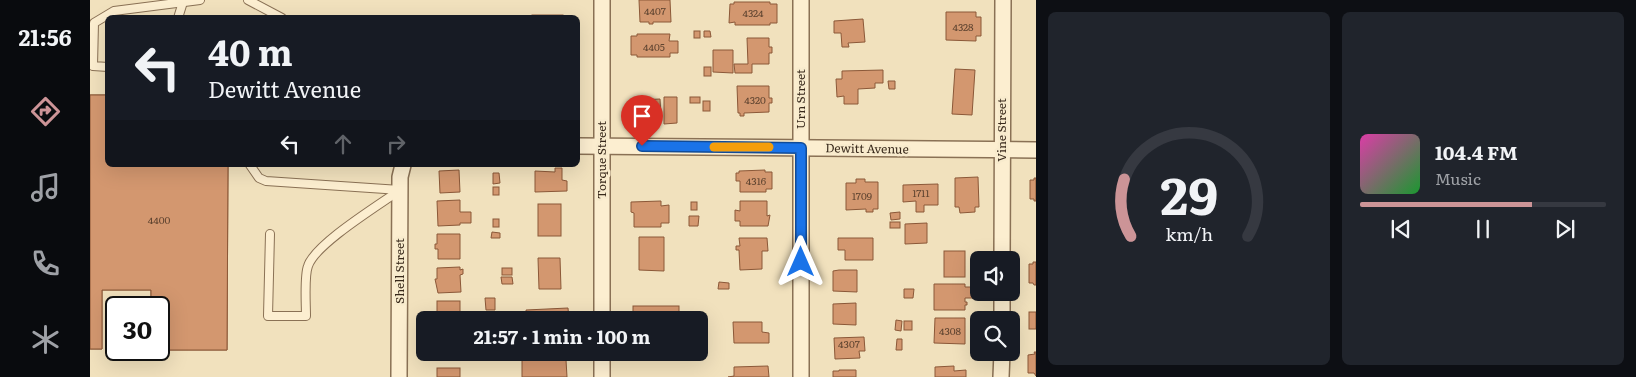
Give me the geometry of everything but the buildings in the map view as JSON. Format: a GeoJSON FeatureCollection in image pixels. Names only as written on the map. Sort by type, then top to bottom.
{"type":"FeatureCollection","features":[{"type":"Feature","properties":{"kind":"street","name":"Torque Street"},"geometry":{"type":"LineString","coordinates":[[602,0],[602,311]]}},
{"type":"Feature","properties":{"kind":"street","name":"Urn Street"},"geometry":{"type":"LineString","coordinates":[[801,0],[801,377]]}},
{"type":"Feature","properties":{"kind":"street","name":"Vine Street"},"geometry":{"type":"LineString","coordinates":[[1002,251],[1003,0]]}},
{"type":"Feature","properties":{"kind":"street","name":"Dewitt Avenue"},"geometry":{"type":"LineString","coordinates":[[580,146],[1036,150]]}},
{"type":"Feature","properties":{"kind":"street","name":"Shell Street"},"geometry":{"type":"LineString","coordinates":[[399,377],[400,177],[402,167]]}},
{"type":"Feature","properties":{"kind":"street"},"geometry":{"type":"LineString","coordinates":[[602,361],[602,377]]}},
{"type":"Feature","properties":{"kind":"street"},"geometry":{"type":"LineString","coordinates":[[1002,361],[1002,377]]}},
{"type":"Feature","properties":{"kind":"lane"},"geometry":{"type":"LineString","coordinates":[[107,15],[114,11],[200,0]]}},
{"type":"Feature","properties":{"kind":"lane"},"geometry":{"type":"LineString","coordinates":[[248,0],[276,15]]}},
{"type":"Feature","properties":{"kind":"lane"},"geometry":{"type":"LineString","coordinates":[[179,15],[182,2]]}},
{"type":"Feature","properties":{"kind":"lane"},"geometry":{"type":"LineString","coordinates":[[105,16],[94,23],[93,66],[105,67]]}},
{"type":"Feature","properties":{"kind":"lane"},"geometry":{"type":"LineString","coordinates":[[251,167],[259,178],[266,181],[400,190]]}},
{"type":"Feature","properties":{"kind":"lane"},"geometry":{"type":"LineString","coordinates":[[270,234],[268,316],[306,316],[307,267],[314,254],[332,238],[400,190]]}},
{"type":"Feature","properties":{"kind":"slow traffic"},"geometry":{"type":"LineString","coordinates":[[714,147],[769,147]]}},
{"type":"Feature","properties":{"kind":"route"},"geometry":{"type":"LineString","coordinates":[[642,146],[801,148],[801,262]]}}]}
